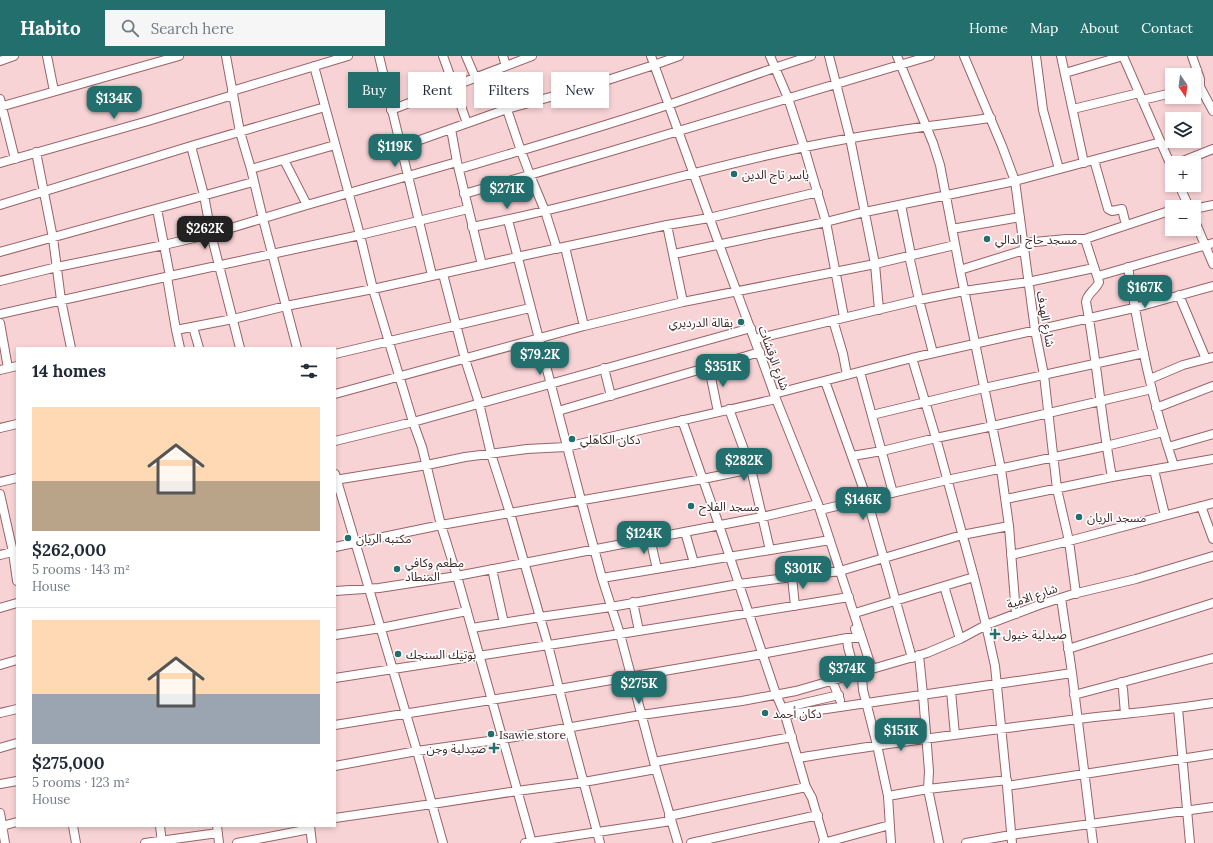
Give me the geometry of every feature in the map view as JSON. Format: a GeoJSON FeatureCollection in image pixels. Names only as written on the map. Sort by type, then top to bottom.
{"type":"FeatureCollection","features":[{"type":"Feature","properties":{"kind":"street"},"geometry":{"type":"LineString","coordinates":[[0,61],[14,56]]}},
{"type":"Feature","properties":{"kind":"street"},"geometry":{"type":"LineString","coordinates":[[47,56],[54,91]]}},
{"type":"Feature","properties":{"kind":"street"},"geometry":{"type":"LineString","coordinates":[[15,159],[1,104],[54,91],[179,56]]}},
{"type":"Feature","properties":{"kind":"street"},"geometry":{"type":"LineString","coordinates":[[226,56],[240,132],[297,347]]}},
{"type":"Feature","properties":{"kind":"street"},"geometry":{"type":"LineString","coordinates":[[0,163],[141,123],[348,56]]}},
{"type":"Feature","properties":{"kind":"street"},"geometry":{"type":"LineString","coordinates":[[379,56],[432,276]]}},
{"type":"Feature","properties":{"kind":"street"},"geometry":{"type":"LineString","coordinates":[[443,56],[449,72]]}},
{"type":"Feature","properties":{"kind":"street"},"geometry":{"type":"LineString","coordinates":[[466,56],[474,75]]}},
{"type":"Feature","properties":{"kind":"street"},"geometry":{"type":"LineString","coordinates":[[503,56],[506,66]]}},
{"type":"Feature","properties":{"kind":"street"},"geometry":{"type":"LineString","coordinates":[[489,72],[532,56]]}},
{"type":"Feature","properties":{"kind":"street","name":"شارع الرقشات"},"geometry":{"type":"LineString","coordinates":[[651,56],[709,218],[760,352],[775,397],[819,507],[847,597],[855,613],[872,669]]}},
{"type":"Feature","properties":{"kind":"street"},"geometry":{"type":"LineString","coordinates":[[400,147],[467,123],[583,88],[679,56]]}},
{"type":"Feature","properties":{"kind":"street"},"geometry":{"type":"LineString","coordinates":[[770,56],[788,98],[818,192],[826,222],[844,317]]}},
{"type":"Feature","properties":{"kind":"street"},"geometry":{"type":"LineString","coordinates":[[0,281],[57,267],[211,234],[408,176],[521,151],[669,105],[775,67],[812,56]]}},
{"type":"Feature","properties":{"kind":"street"},"geometry":{"type":"LineString","coordinates":[[828,56],[837,84],[850,138],[865,212],[875,264],[879,310]]}},
{"type":"Feature","properties":{"kind":"street"},"geometry":{"type":"LineString","coordinates":[[897,56],[926,126],[940,165],[964,292],[1001,469],[1009,526],[1016,614]]}},
{"type":"Feature","properties":{"kind":"street"},"geometry":{"type":"LineString","coordinates":[[464,194],[930,56]]}},
{"type":"Feature","properties":{"kind":"street","name":"شارع الهدف"},"geometry":{"type":"LineString","coordinates":[[964,56],[991,118],[1015,181],[1035,330],[1044,375],[1057,488],[1069,541],[1076,594]]}},
{"type":"Feature","properties":{"kind":"street"},"geometry":{"type":"LineString","coordinates":[[1036,56],[1044,110],[1059,169]]}},
{"type":"Feature","properties":{"kind":"street"},"geometry":{"type":"LineString","coordinates":[[1061,56],[1084,162]]}},
{"type":"Feature","properties":{"kind":"street"},"geometry":{"type":"LineString","coordinates":[[1065,73],[1123,56],[1168,156]]}},
{"type":"Feature","properties":{"kind":"street"},"geometry":{"type":"LineString","coordinates":[[1192,56],[1196,68]]}},
{"type":"Feature","properties":{"kind":"street"},"geometry":{"type":"LineString","coordinates":[[314,66],[360,235],[373,289],[422,447],[441,525],[458,576],[517,791],[529,843],[598,833],[806,787]]}},
{"type":"Feature","properties":{"kind":"street"},"geometry":{"type":"LineString","coordinates":[[494,70],[530,175],[561,248],[584,326]]}},
{"type":"Feature","properties":{"kind":"street"},"geometry":{"type":"LineString","coordinates":[[1073,109],[1141,96],[1165,94]]}},
{"type":"Feature","properties":{"kind":"street"},"geometry":{"type":"LineString","coordinates":[[1209,95],[1213,111]]}},
{"type":"Feature","properties":{"kind":"street"},"geometry":{"type":"LineString","coordinates":[[391,110],[408,103]]}},
{"type":"Feature","properties":{"kind":"street"},"geometry":{"type":"LineString","coordinates":[[0,205],[191,146],[325,107]]}},
{"type":"Feature","properties":{"kind":"street"},"geometry":{"type":"LineString","coordinates":[[462,108],[467,123]]}},
{"type":"Feature","properties":{"kind":"street"},"geometry":{"type":"LineString","coordinates":[[472,227],[508,220],[693,173],[804,147],[926,126],[991,118]]}},
{"type":"Feature","properties":{"kind":"street"},"geometry":{"type":"LineString","coordinates":[[451,129],[464,194],[482,265]]}},
{"type":"Feature","properties":{"kind":"street"},"geometry":{"type":"LineString","coordinates":[[674,254],[1015,181],[1161,142]]}},
{"type":"Feature","properties":{"kind":"street"},"geometry":{"type":"LineString","coordinates":[[251,169],[336,145]]}},
{"type":"Feature","properties":{"kind":"street"},"geometry":{"type":"LineString","coordinates":[[191,146],[204,195],[211,234],[240,347]]}},
{"type":"Feature","properties":{"kind":"street"},"geometry":{"type":"LineString","coordinates":[[1196,156],[1213,149]]}},
{"type":"Feature","properties":{"kind":"street"},"geometry":{"type":"LineString","coordinates":[[36,152],[53,238],[61,300],[71,347]]}},
{"type":"Feature","properties":{"kind":"street"},"geometry":{"type":"LineString","coordinates":[[284,160],[307,205]]}},
{"type":"Feature","properties":{"kind":"street"},"geometry":{"type":"LineString","coordinates":[[1094,160],[1108,209],[1112,211],[1122,209],[1126,225]]}},
{"type":"Feature","properties":{"kind":"street"},"geometry":{"type":"LineString","coordinates":[[0,252],[253,182]]}},
{"type":"Feature","properties":{"kind":"street"},"geometry":{"type":"LineString","coordinates":[[176,330],[668,225],[709,218],[818,192]]}},
{"type":"Feature","properties":{"kind":"street"},"geometry":{"type":"LineString","coordinates":[[901,205],[911,255],[910,260],[933,353]]}},
{"type":"Feature","properties":{"kind":"street"},"geometry":{"type":"LineString","coordinates":[[1201,206],[1213,205]]}},
{"type":"Feature","properties":{"kind":"street"},"geometry":{"type":"LineString","coordinates":[[157,209],[180,347]]}},
{"type":"Feature","properties":{"kind":"street"},"geometry":{"type":"LineString","coordinates":[[0,314],[360,235],[468,209]]}},
{"type":"Feature","properties":{"kind":"street"},"geometry":{"type":"LineString","coordinates":[[960,270],[1024,246],[1066,239],[1085,239],[1165,212]]}},
{"type":"Feature","properties":{"kind":"street"},"geometry":{"type":"LineString","coordinates":[[952,229],[1020,217]]}},
{"type":"Feature","properties":{"kind":"street"},"geometry":{"type":"LineString","coordinates":[[508,220],[551,383],[566,448],[602,578],[620,634],[655,766],[678,843]]}},
{"type":"Feature","properties":{"kind":"street"},"geometry":{"type":"LineString","coordinates":[[668,225],[683,302]]}},
{"type":"Feature","properties":{"kind":"street"},"geometry":{"type":"LineString","coordinates":[[1201,231],[1209,244],[1213,264]]}},
{"type":"Feature","properties":{"kind":"street"},"geometry":{"type":"LineString","coordinates":[[1085,239],[1099,282],[1085,300],[1096,364],[1106,446],[1112,477]]}},
{"type":"Feature","properties":{"kind":"street"},"geometry":{"type":"LineString","coordinates":[[1098,276],[1209,244]]}},
{"type":"Feature","properties":{"kind":"street"},"geometry":{"type":"LineString","coordinates":[[336,394],[584,326],[683,302],[875,264],[955,245]]}},
{"type":"Feature","properties":{"kind":"street"},"geometry":{"type":"LineString","coordinates":[[1128,267],[1134,308],[1156,408],[1174,466]]}},
{"type":"Feature","properties":{"kind":"street"},"geometry":{"type":"LineString","coordinates":[[755,339],[919,300],[1028,282],[1094,268]]}},
{"type":"Feature","properties":{"kind":"street"},"geometry":{"type":"LineString","coordinates":[[443,274],[465,359],[479,403],[491,454],[510,513],[548,645],[600,843]]}},
{"type":"Feature","properties":{"kind":"street"},"geometry":{"type":"LineString","coordinates":[[443,843],[336,478],[427,464],[465,456],[527,449],[566,448],[718,412],[912,358],[1134,308],[1213,286]]}},
{"type":"Feature","properties":{"kind":"street"},"geometry":{"type":"LineString","coordinates":[[1150,379],[1183,365],[1209,358],[1179,295]]}},
{"type":"Feature","properties":{"kind":"street"},"geometry":{"type":"LineString","coordinates":[[336,354],[530,308]]}},
{"type":"Feature","properties":{"kind":"street"},"geometry":{"type":"LineString","coordinates":[[833,320],[842,349],[847,375]]}},
{"type":"Feature","properties":{"kind":"street"},"geometry":{"type":"LineString","coordinates":[[0,323],[4,369],[16,366]]}},
{"type":"Feature","properties":{"kind":"street"},"geometry":{"type":"LineString","coordinates":[[193,327],[199,347]]}},
{"type":"Feature","properties":{"kind":"street"},"geometry":{"type":"LineString","coordinates":[[336,441],[413,422],[751,328]]}},
{"type":"Feature","properties":{"kind":"street"},"geometry":{"type":"LineString","coordinates":[[558,411],[760,352]]}},
{"type":"Feature","properties":{"kind":"street"},"geometry":{"type":"LineString","coordinates":[[872,415],[984,388],[1144,353]]}},
{"type":"Feature","properties":{"kind":"street"},"geometry":{"type":"LineString","coordinates":[[912,358],[936,438],[974,577],[995,666],[1012,839]]}},
{"type":"Feature","properties":{"kind":"street"},"geometry":{"type":"LineString","coordinates":[[604,368],[611,396]]}},
{"type":"Feature","properties":{"kind":"street"},"geometry":{"type":"LineString","coordinates":[[709,368],[718,412]]}},
{"type":"Feature","properties":{"kind":"street"},"geometry":{"type":"LineString","coordinates":[[860,372],[893,493]]}},
{"type":"Feature","properties":{"kind":"street"},"geometry":{"type":"LineString","coordinates":[[825,381],[867,499],[896,601],[915,656],[923,695],[929,771],[928,789],[939,843]]}},
{"type":"Feature","properties":{"kind":"street"},"geometry":{"type":"LineString","coordinates":[[1156,408],[1213,386]]}},
{"type":"Feature","properties":{"kind":"street"},"geometry":{"type":"LineString","coordinates":[[852,456],[882,451],[1152,389]]}},
{"type":"Feature","properties":{"kind":"street"},"geometry":{"type":"LineString","coordinates":[[729,409],[751,469],[770,550]]}},
{"type":"Feature","properties":{"kind":"street"},"geometry":{"type":"LineString","coordinates":[[682,420],[702,479],[720,525],[776,694],[784,711],[806,787],[818,815],[824,843],[890,825]]}},
{"type":"Feature","properties":{"kind":"street"},"geometry":{"type":"LineString","coordinates":[[0,428],[16,424]]}},
{"type":"Feature","properties":{"kind":"street"},"geometry":{"type":"LineString","coordinates":[[336,591],[458,576],[650,538],[867,499],[1163,432]]}},
{"type":"Feature","properties":{"kind":"street"},"geometry":{"type":"LineString","coordinates":[[1168,447],[1213,434]]}},
{"type":"Feature","properties":{"kind":"street"},"geometry":{"type":"LineString","coordinates":[[1006,499],[1112,477],[1213,459]]}},
{"type":"Feature","properties":{"kind":"street"},"geometry":{"type":"LineString","coordinates":[[336,547],[441,525],[751,469]]}},
{"type":"Feature","properties":{"kind":"street"},"geometry":{"type":"LineString","coordinates":[[1154,470],[1165,515]]}},
{"type":"Feature","properties":{"kind":"street"},"geometry":{"type":"LineString","coordinates":[[0,482],[16,478]]}},
{"type":"Feature","properties":{"kind":"street"},"geometry":{"type":"LineString","coordinates":[[0,494],[2,512],[15,551],[16,566]]}},
{"type":"Feature","properties":{"kind":"street"},"geometry":{"type":"LineString","coordinates":[[1011,555],[1213,503]]}},
{"type":"Feature","properties":{"kind":"street"},"geometry":{"type":"LineString","coordinates":[[1201,506],[1213,539]]}},
{"type":"Feature","properties":{"kind":"street"},"geometry":{"type":"LineString","coordinates":[[472,628],[611,607],[739,584],[840,571],[962,535],[1009,526]]}},
{"type":"Feature","properties":{"kind":"street"},"geometry":{"type":"LineString","coordinates":[[685,532],[694,563]]}},
{"type":"Feature","properties":{"kind":"street"},"geometry":{"type":"LineString","coordinates":[[650,538],[657,569]]}},
{"type":"Feature","properties":{"kind":"street"},"geometry":{"type":"LineString","coordinates":[[602,578],[830,540]]}},
{"type":"Feature","properties":{"kind":"street"},"geometry":{"type":"LineString","coordinates":[[0,555],[15,551]]}},
{"type":"Feature","properties":{"kind":"street","name":"شارع الامية"},"geometry":{"type":"LineString","coordinates":[[336,766],[417,751],[503,739],[641,715],[742,701],[796,691],[915,656],[960,639],[986,625],[1061,598],[1136,579],[1213,556]]}},
{"type":"Feature","properties":{"kind":"street"},"geometry":{"type":"LineString","coordinates":[[492,569],[504,623]]}},
{"type":"Feature","properties":{"kind":"street"},"geometry":{"type":"LineString","coordinates":[[792,577],[795,606]]}},
{"type":"Feature","properties":{"kind":"street"},"geometry":{"type":"LineString","coordinates":[[855,613],[974,577]]}},
{"type":"Feature","properties":{"kind":"street"},"geometry":{"type":"LineString","coordinates":[[944,586],[960,639]]}},
{"type":"Feature","properties":{"kind":"street"},"geometry":{"type":"LineString","coordinates":[[336,678],[847,597],[854,628],[858,638],[847,638],[559,689],[336,725]]}},
{"type":"Feature","properties":{"kind":"street"},"geometry":{"type":"LineString","coordinates":[[1061,598],[1093,843]]}},
{"type":"Feature","properties":{"kind":"street"},"geometry":{"type":"LineString","coordinates":[[633,602],[638,631]]}},
{"type":"Feature","properties":{"kind":"street"},"geometry":{"type":"LineString","coordinates":[[1068,649],[1213,603]]}},
{"type":"Feature","properties":{"kind":"street"},"geometry":{"type":"LineString","coordinates":[[0,608],[16,604]]}},
{"type":"Feature","properties":{"kind":"street"},"geometry":{"type":"LineString","coordinates":[[336,635],[380,628],[467,610]]}},
{"type":"Feature","properties":{"kind":"street"},"geometry":{"type":"LineString","coordinates":[[847,638],[848,647],[862,683],[888,796],[891,843]]}},
{"type":"Feature","properties":{"kind":"street"},"geometry":{"type":"LineString","coordinates":[[1074,695],[1213,658]]}},
{"type":"Feature","properties":{"kind":"street"},"geometry":{"type":"LineString","coordinates":[[0,665],[16,660]]}},
{"type":"Feature","properties":{"kind":"street"},"geometry":{"type":"LineString","coordinates":[[784,711],[867,703],[1072,673]]}},
{"type":"Feature","properties":{"kind":"street"},"geometry":{"type":"LineString","coordinates":[[832,680],[839,695],[841,706]]}},
{"type":"Feature","properties":{"kind":"street"},"geometry":{"type":"LineString","coordinates":[[1121,682],[1126,714]]}},
{"type":"Feature","properties":{"kind":"street"},"geometry":{"type":"LineString","coordinates":[[796,691],[799,702],[801,703]]}},
{"type":"Feature","properties":{"kind":"street"},"geometry":{"type":"LineString","coordinates":[[951,691],[955,735]]}},
{"type":"Feature","properties":{"kind":"street"},"geometry":{"type":"LineString","coordinates":[[784,711],[801,703],[839,695]]}},
{"type":"Feature","properties":{"kind":"street"},"geometry":{"type":"LineString","coordinates":[[798,758],[877,745],[1213,703]]}},
{"type":"Feature","properties":{"kind":"street"},"geometry":{"type":"LineString","coordinates":[[0,713],[16,708]]}},
{"type":"Feature","properties":{"kind":"street"},"geometry":{"type":"LineString","coordinates":[[1178,708],[1190,843]]}},
{"type":"Feature","properties":{"kind":"street"},"geometry":{"type":"LineString","coordinates":[[336,818],[584,782],[792,738]]}},
{"type":"Feature","properties":{"kind":"street"},"geometry":{"type":"LineString","coordinates":[[0,748],[16,743]]}},
{"type":"Feature","properties":{"kind":"street"},"geometry":{"type":"LineString","coordinates":[[888,796],[928,789],[1007,783],[1213,754]]}},
{"type":"Feature","properties":{"kind":"street"},"geometry":{"type":"LineString","coordinates":[[0,784],[16,781]]}},
{"type":"Feature","properties":{"kind":"street"},"geometry":{"type":"LineString","coordinates":[[966,843],[1012,839],[1091,824],[1213,807]]}},
{"type":"Feature","properties":{"kind":"street"},"geometry":{"type":"LineString","coordinates":[[691,843],[818,815]]}},
{"type":"Feature","properties":{"kind":"street"},"geometry":{"type":"LineString","coordinates":[[5,843],[1,819],[16,822]]}},
{"type":"Feature","properties":{"kind":"street"},"geometry":{"type":"LineString","coordinates":[[73,827],[76,843]]}},
{"type":"Feature","properties":{"kind":"street"},"geometry":{"type":"LineString","coordinates":[[160,827],[162,842]]}},
{"type":"Feature","properties":{"kind":"street"},"geometry":{"type":"LineString","coordinates":[[238,843],[310,828],[312,843]]}},
{"type":"Feature","properties":{"kind":"street"},"geometry":{"type":"LineString","coordinates":[[145,843],[162,842],[218,829],[219,843]]}},
{"type":"Feature","properties":{"kind":"place","name":"ياسر تاج الدين"},"geometry":{"type":"Point","coordinates":[734,174]}},
{"type":"Feature","properties":{"kind":"place","name":"مسجد حاج الدالي"},"geometry":{"type":"Point","coordinates":[987,239]}},
{"type":"Feature","properties":{"kind":"place","name":"بقالة الدرديري"},"geometry":{"type":"Point","coordinates":[741,322]}},
{"type":"Feature","properties":{"kind":"place","name":"دكان الكاهلي"},"geometry":{"type":"Point","coordinates":[572,439]}},
{"type":"Feature","properties":{"kind":"place","name":"مسجد الفلاح"},"geometry":{"type":"Point","coordinates":[691,506]}},
{"type":"Feature","properties":{"kind":"place","name":"مسجد الريان"},"geometry":{"type":"Point","coordinates":[1079,517]}},
{"type":"Feature","properties":{"kind":"place","name":"مكتبه الريان"},"geometry":{"type":"Point","coordinates":[348,538]}},
{"type":"Feature","properties":{"kind":"place","name":"مطعم وكافي المنطاد"},"geometry":{"type":"Point","coordinates":[397,569]}},
{"type":"Feature","properties":{"kind":"place","name":"صيدلية خيول"},"geometry":{"type":"Point","coordinates":[995,634]}},
{"type":"Feature","properties":{"kind":"place","name":"بوتيك السنجك"},"geometry":{"type":"Point","coordinates":[398,654]}},
{"type":"Feature","properties":{"kind":"place","name":"دكان أحمد"},"geometry":{"type":"Point","coordinates":[765,713]}},
{"type":"Feature","properties":{"kind":"place","name":"Isawie store"},"geometry":{"type":"Point","coordinates":[491,734]}},
{"type":"Feature","properties":{"kind":"place","name":"صيدلية وجن"},"geometry":{"type":"Point","coordinates":[494,748]}}]}
